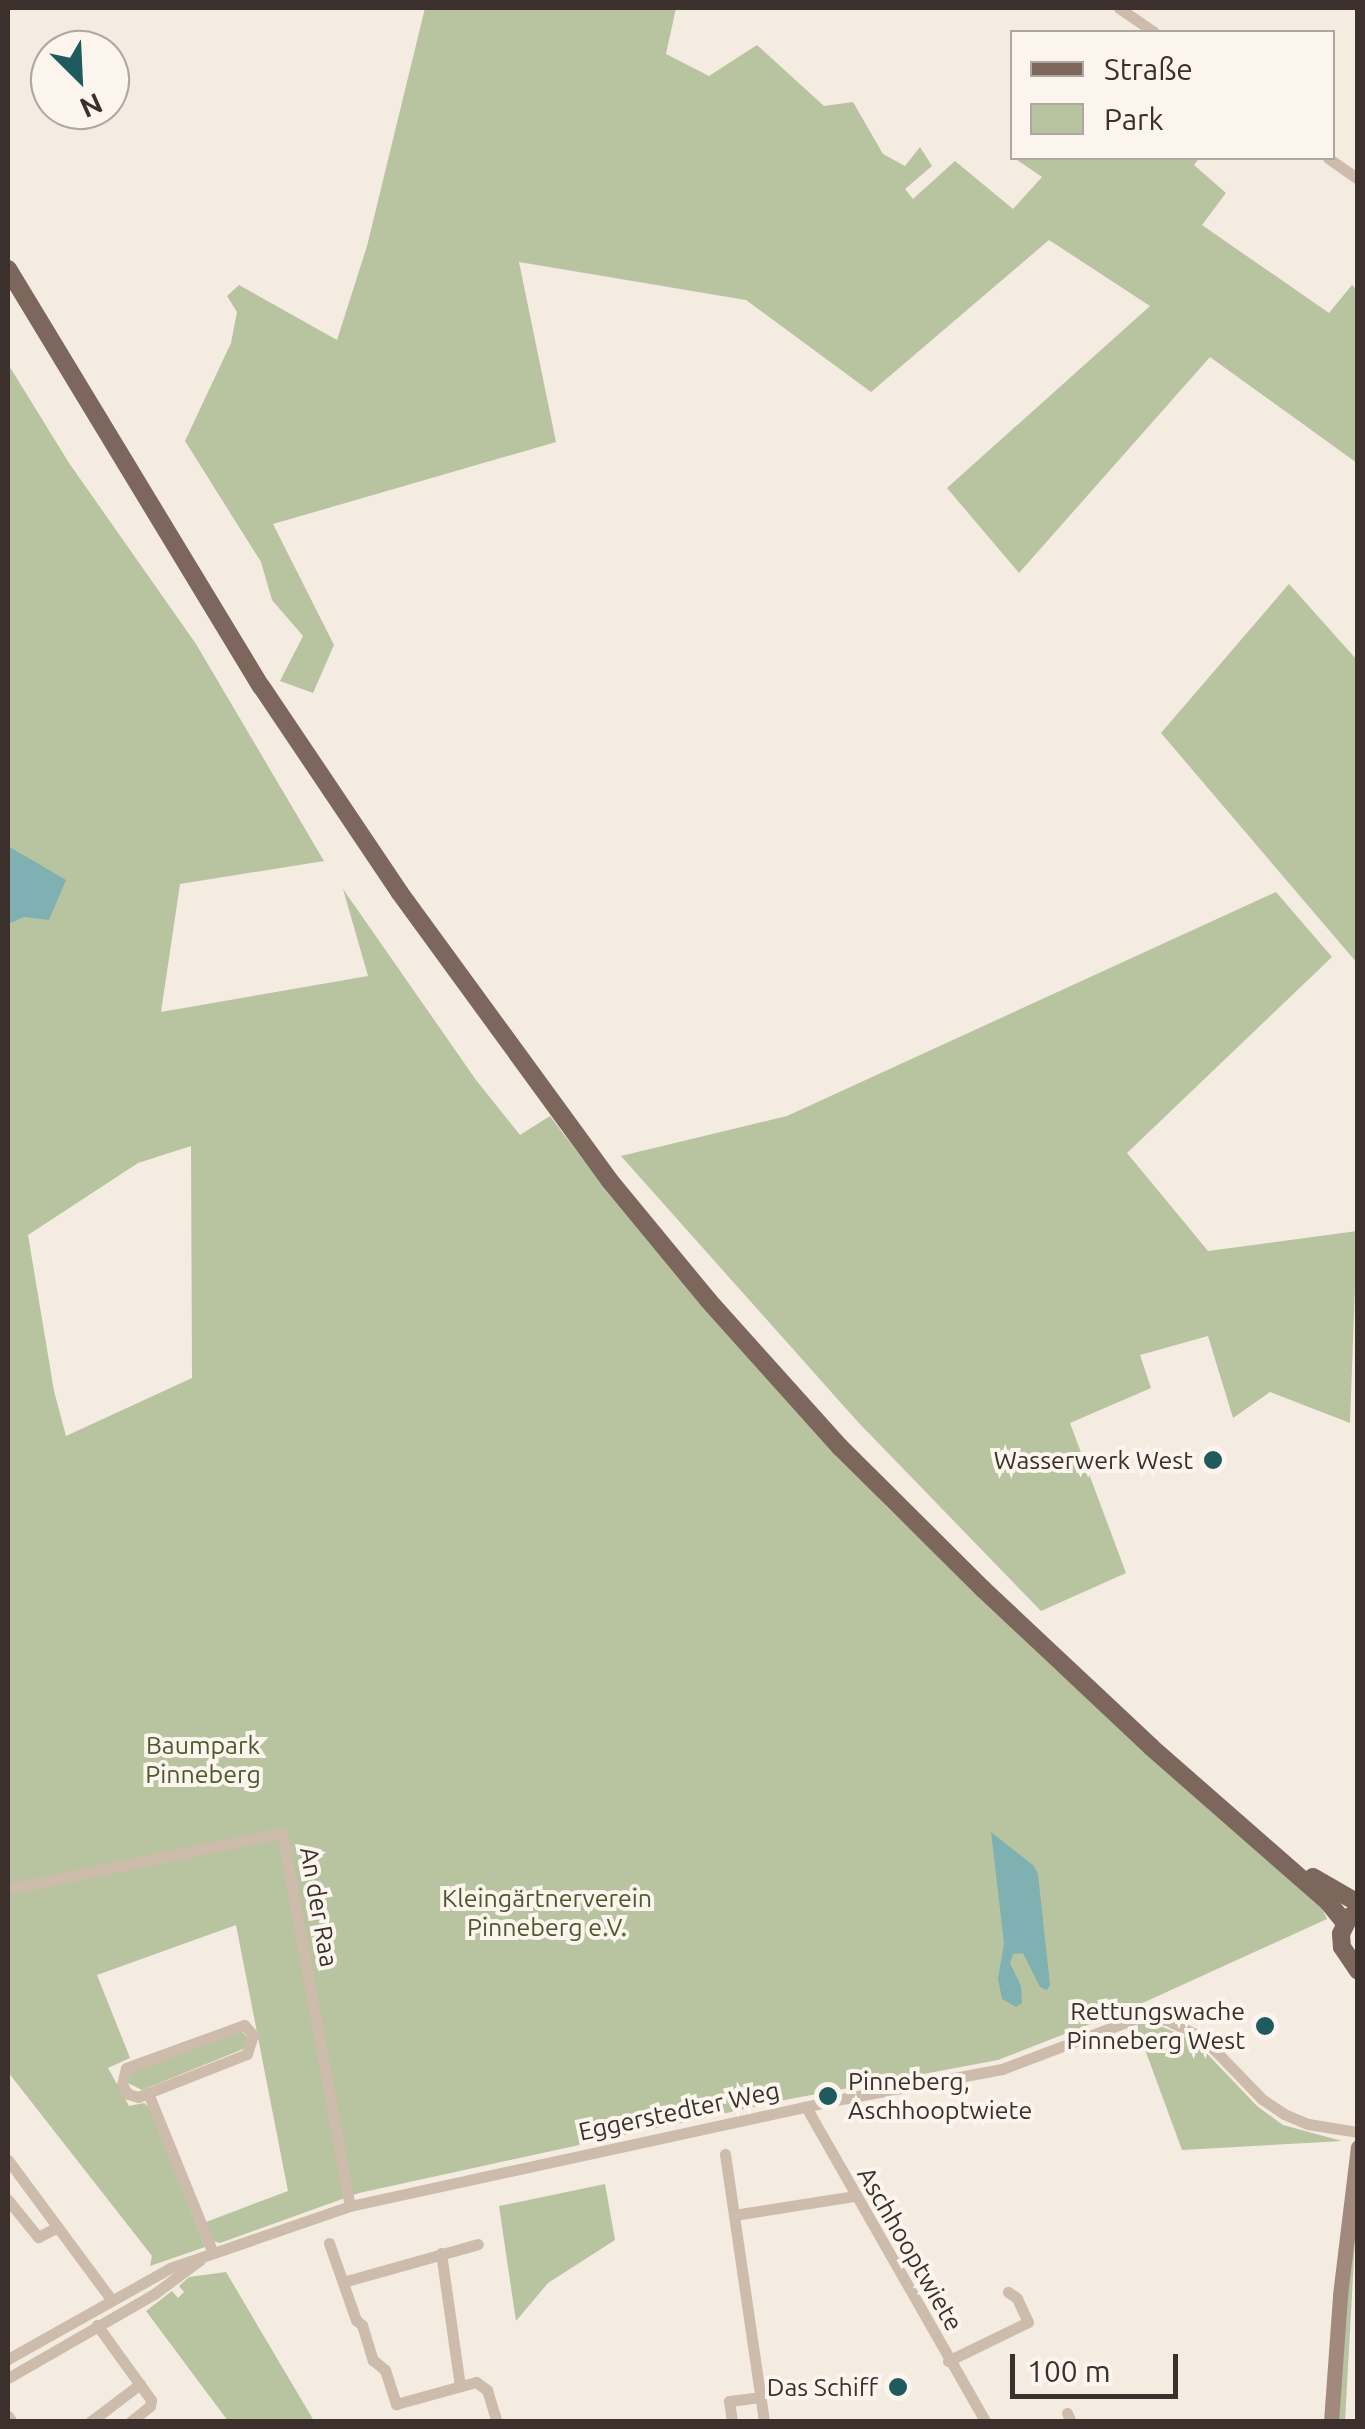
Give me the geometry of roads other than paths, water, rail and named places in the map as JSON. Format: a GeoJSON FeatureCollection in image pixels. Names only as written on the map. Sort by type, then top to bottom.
{"type":"FeatureCollection","features":[{"type":"Feature","properties":{"kind":"main road"},"geometry":{"type":"LineString","coordinates":[[8,268],[272,702],[422,924],[610,1181],[721,1314],[840,1447],[1151,1748],[1274,1854],[1353,1911],[1342,1947],[1358,1971]]}},
{"type":"Feature","properties":{"kind":"main road"},"geometry":{"type":"LineString","coordinates":[[1331,2422],[1340,2295],[1358,2147]]}},
{"type":"Feature","properties":{"kind":"street"},"geometry":{"type":"LineString","coordinates":[[1119,8],[1151,30]]}},
{"type":"Feature","properties":{"kind":"street"},"geometry":{"type":"LineString","coordinates":[[1331,160],[1358,178]]}},
{"type":"Feature","properties":{"kind":"street","name":"An der Raa"},"geometry":{"type":"LineString","coordinates":[[8,1889],[282,1833],[350,2206]]}},
{"type":"Feature","properties":{"kind":"street","name":"Eggerstedter Weg"},"geometry":{"type":"LineString","coordinates":[[8,2360],[107,2301],[212,2251],[350,2206],[806,2107],[1002,2070],[1151,2016],[1203,2038],[1262,2099],[1284,2114],[1308,2124],[1358,2132]]}},
{"type":"Feature","properties":{"kind":"street"},"geometry":{"type":"LineString","coordinates":[[244,2025],[252,2035],[248,2054],[148,2093],[128,2094],[122,2084],[126,2068],[234,2026],[244,2025]]}},
{"type":"Feature","properties":{"kind":"street"},"geometry":{"type":"LineString","coordinates":[[148,2093],[212,2251]]}},
{"type":"Feature","properties":{"kind":"street","name":"Aschhooptwiete"},"geometry":{"type":"LineString","coordinates":[[806,2107],[986,2422]]}},
{"type":"Feature","properties":{"kind":"street"},"geometry":{"type":"LineString","coordinates":[[725,2154],[764,2422]]}},
{"type":"Feature","properties":{"kind":"street"},"geometry":{"type":"LineString","coordinates":[[8,2160],[107,2301],[111,2316]]}},
{"type":"Feature","properties":{"kind":"street"},"geometry":{"type":"LineString","coordinates":[[734,2214],[854,2196]]}},
{"type":"Feature","properties":{"kind":"street"},"geometry":{"type":"LineString","coordinates":[[8,2200],[38,2237],[58,2227]]}},
{"type":"Feature","properties":{"kind":"street"},"geometry":{"type":"LineString","coordinates":[[330,2243],[372,2360],[385,2370],[396,2404],[476,2382],[487,2390],[496,2422]]}},
{"type":"Feature","properties":{"kind":"street"},"geometry":{"type":"LineString","coordinates":[[343,2282],[478,2244]]}},
{"type":"Feature","properties":{"kind":"street","name":"Eggerstedter Weg"},"geometry":{"type":"LineString","coordinates":[[8,2378],[154,2294],[212,2251]]}},
{"type":"Feature","properties":{"kind":"street"},"geometry":{"type":"LineString","coordinates":[[441,2253],[460,2386]]}},
{"type":"Feature","properties":{"kind":"street","name":"Aschhooptwiete"},"geometry":{"type":"LineString","coordinates":[[948,2361],[1028,2322],[1017,2298],[1008,2292]]}},
{"type":"Feature","properties":{"kind":"street"},"geometry":{"type":"LineString","coordinates":[[97,2324],[140,2384],[150,2406],[130,2422]]}},
{"type":"Feature","properties":{"kind":"street"},"geometry":{"type":"LineString","coordinates":[[90,2422],[140,2384]]}},
{"type":"Feature","properties":{"kind":"street"},"geometry":{"type":"LineString","coordinates":[[732,2422],[730,2401],[760,2397]]}},
{"type":"Feature","properties":{"kind":"water"},"geometry":{"type":"Polygon","coordinates":[[[8,846],[66,880],[49,920],[24,917],[8,924],[8,846]]]}},
{"type":"Feature","properties":{"kind":"water"},"geometry":{"type":"Polygon","coordinates":[[[991,1832],[1034,1866],[1038,1874],[1050,1985],[1047,1990],[1040,1987],[1023,1953],[1013,1954],[1010,1963],[1021,1986],[1022,2003],[1016,2007],[1002,1999],[998,1979],[1004,1943],[991,1832]]]}},
{"type":"Feature","properties":{"kind":"place","name":"Wasserwerk West"},"geometry":{"type":"Point","coordinates":[1213,1460]}},
{"type":"Feature","properties":{"kind":"place","name":"Rettungswache Pinneberg West"},"geometry":{"type":"Point","coordinates":[1265,2026]}},
{"type":"Feature","properties":{"kind":"place","name":"Pinneberg, Aschhooptwiete"},"geometry":{"type":"Point","coordinates":[828,2096]}},
{"type":"Feature","properties":{"kind":"place","name":"Das Schiff"},"geometry":{"type":"Point","coordinates":[898,2387]}},
{"type":"Feature","properties":{"kind":"park label","name":"Baumpark Pinneberg"},"geometry":{"type":"Point","coordinates":[203,1760]}},
{"type":"Feature","properties":{"kind":"park label","name":"Kleingärtnerverein Pinneberg e.V."},"geometry":{"type":"Point","coordinates":[547,1914]}}]}
